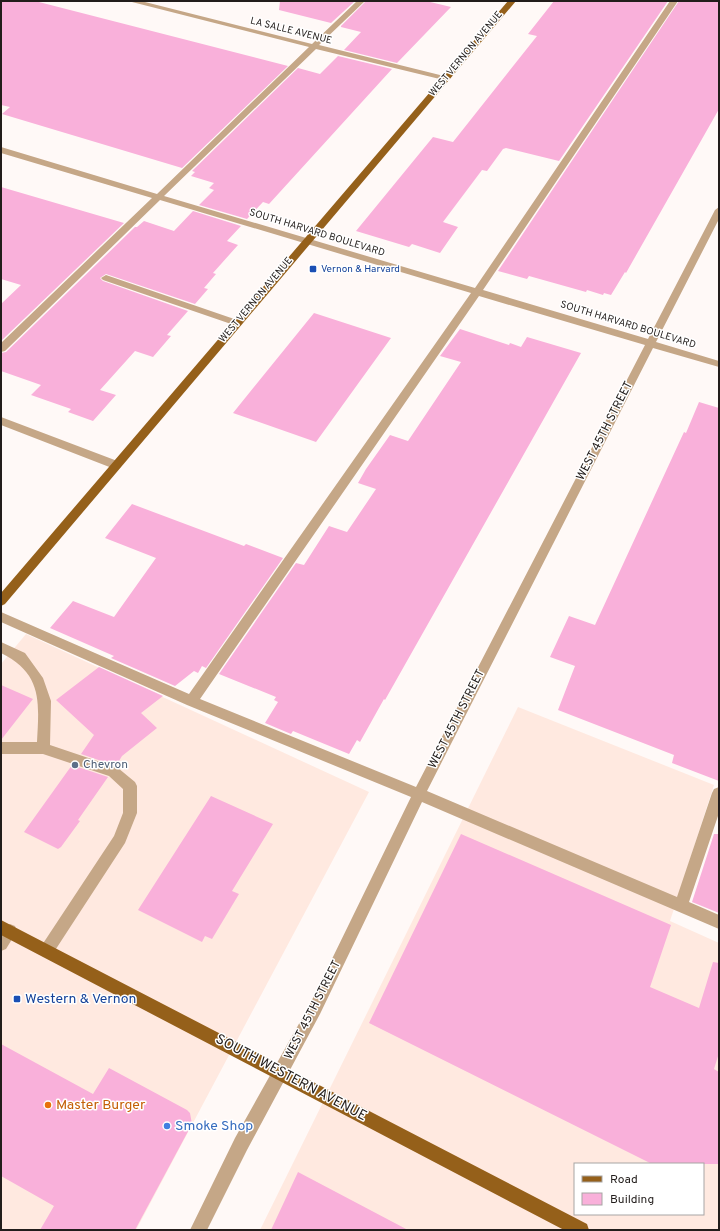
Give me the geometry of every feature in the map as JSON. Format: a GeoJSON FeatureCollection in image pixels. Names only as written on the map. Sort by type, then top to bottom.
{"type":"FeatureCollection","features":[{"type":"Feature","properties":{"kind":"main road","name":"WEST VERNON AVENUE"},"geometry":{"type":"LineString","coordinates":[[1,601],[306,241],[512,1]]}},
{"type":"Feature","properties":{"kind":"main road","name":"SOUTH WESTERN AVENUE"},"geometry":{"type":"LineString","coordinates":[[6,929],[581,1230]]}},
{"type":"Feature","properties":{"kind":"street","name":"LA SALLE AVENUE"},"geometry":{"type":"LineString","coordinates":[[132,1],[445,79]]}},
{"type":"Feature","properties":{"kind":"street"},"geometry":{"type":"LineString","coordinates":[[1,349],[361,1]]}},
{"type":"Feature","properties":{"kind":"street"},"geometry":{"type":"LineString","coordinates":[[191,701],[477,292],[674,1]]}},
{"type":"Feature","properties":{"kind":"street","name":"SOUTH HARVARD BOULEVARD"},"geometry":{"type":"LineString","coordinates":[[1,150],[719,364]]}},
{"type":"Feature","properties":{"kind":"street","name":"WEST 45TH STREET"},"geometry":{"type":"LineString","coordinates":[[198,1230],[241,1144],[315,1009],[419,794],[719,210]]}},
{"type":"Feature","properties":{"kind":"street"},"geometry":{"type":"LineString","coordinates":[[106,278],[237,323]]}},
{"type":"Feature","properties":{"kind":"street"},"geometry":{"type":"LineString","coordinates":[[1,421],[116,465]]}},
{"type":"Feature","properties":{"kind":"street"},"geometry":{"type":"LineString","coordinates":[[1,617],[191,701],[419,794],[719,922]]}},
{"type":"Feature","properties":{"kind":"street"},"geometry":{"type":"LineString","coordinates":[[1,647],[20,657],[37,678],[45,701],[43,748]]}},
{"type":"Feature","properties":{"kind":"street"},"geometry":{"type":"LineString","coordinates":[[2,750],[43,748],[113,772],[130,786],[130,813],[120,838],[47,950]]}},
{"type":"Feature","properties":{"kind":"street"},"geometry":{"type":"LineString","coordinates":[[681,906],[719,793]]}},
{"type":"Feature","properties":{"kind":"street"},"geometry":{"type":"LineString","coordinates":[[1,944],[6,929]]}},
{"type":"Feature","properties":{"kind":"shaded area"},"geometry":{"type":"Polygon","coordinates":[[[26,634],[369,792],[136,1230],[1,1230],[1,664],[26,634]]]}},
{"type":"Feature","properties":{"kind":"shaded area"},"geometry":{"type":"Polygon","coordinates":[[[518,707],[714,785],[670,921],[719,943],[719,1230],[260,1230],[518,707]]]}},
{"type":"Feature","properties":{"kind":"building"},"geometry":{"type":"Polygon","coordinates":[[[1,1],[35,1],[288,66],[182,168],[2,114],[10,107],[1,105],[1,1]]]}},
{"type":"Feature","properties":{"kind":"building"},"geometry":{"type":"Polygon","coordinates":[[[280,1],[355,1],[331,23],[279,10],[280,1]]]}},
{"type":"Feature","properties":{"kind":"building"},"geometry":{"type":"Polygon","coordinates":[[[366,1],[426,1],[451,7],[397,63],[344,50],[361,32],[341,26],[366,1]]]}},
{"type":"Feature","properties":{"kind":"building"},"geometry":{"type":"Polygon","coordinates":[[[554,1],[668,1],[559,161],[506,148],[503,149],[487,171],[482,170],[443,222],[458,227],[440,253],[412,244],[409,247],[356,231],[433,137],[453,142],[537,36],[528,34],[554,1]]]}},
{"type":"Feature","properties":{"kind":"building"},"geometry":{"type":"Polygon","coordinates":[[[679,1],[719,1],[719,109],[626,273],[625,272],[611,295],[604,293],[603,295],[587,290],[586,292],[529,276],[527,279],[498,271],[679,1]]]}},
{"type":"Feature","properties":{"kind":"building"},"geometry":{"type":"Polygon","coordinates":[[[338,56],[392,69],[269,204],[263,202],[247,219],[199,205],[214,190],[209,188],[214,183],[191,176],[195,172],[192,171],[298,68],[320,74],[338,56]]]}},
{"type":"Feature","properties":{"kind":"building"},"geometry":{"type":"Polygon","coordinates":[[[1,187],[124,223],[1,341],[1,304],[21,285],[1,279],[1,187]]]}},
{"type":"Feature","properties":{"kind":"building"},"geometry":{"type":"Polygon","coordinates":[[[193,211],[241,226],[227,241],[238,245],[213,273],[216,274],[204,288],[208,289],[195,304],[106,274],[100,278],[103,281],[188,311],[167,335],[171,336],[153,357],[135,351],[100,390],[116,395],[93,421],[68,412],[71,409],[31,395],[41,385],[1,371],[1,353],[6,352],[135,227],[144,221],[174,231],[193,211]]]}},
{"type":"Feature","properties":{"kind":"building"},"geometry":{"type":"Polygon","coordinates":[[[314,313],[391,338],[316,442],[233,413],[314,313]]]}},
{"type":"Feature","properties":{"kind":"building"},"geometry":{"type":"Polygon","coordinates":[[[460,329],[509,345],[510,343],[521,347],[527,337],[581,353],[360,742],[357,740],[349,754],[293,731],[291,734],[265,723],[278,702],[274,700],[276,697],[219,674],[296,563],[304,565],[329,526],[347,532],[376,489],[358,483],[366,469],[390,435],[408,441],[461,362],[440,356],[460,329]]]}},
{"type":"Feature","properties":{"kind":"building"},"geometry":{"type":"Polygon","coordinates":[[[699,402],[719,408],[719,781],[672,763],[674,755],[558,710],[575,666],[550,657],[569,616],[595,625],[684,432],[686,433],[699,402]]]}},
{"type":"Feature","properties":{"kind":"building"},"geometry":{"type":"Polygon","coordinates":[[[132,504],[244,546],[246,544],[283,558],[206,668],[202,666],[198,673],[194,671],[175,686],[111,658],[114,656],[50,628],[73,601],[114,617],[156,558],[105,538],[132,504]]]}},
{"type":"Feature","properties":{"kind":"building"},"geometry":{"type":"Polygon","coordinates":[[[99,667],[163,696],[141,713],[157,728],[122,756],[116,766],[81,754],[94,735],[56,700],[99,667]]]}},
{"type":"Feature","properties":{"kind":"building"},"geometry":{"type":"Polygon","coordinates":[[[1,685],[33,699],[1,740],[1,685]]]}},
{"type":"Feature","properties":{"kind":"building"},"geometry":{"type":"Polygon","coordinates":[[[72,765],[108,777],[78,820],[80,821],[58,849],[24,832],[72,765]]]}},
{"type":"Feature","properties":{"kind":"building"},"geometry":{"type":"Polygon","coordinates":[[[211,796],[273,824],[232,891],[239,894],[212,939],[205,936],[202,942],[138,910],[211,796]]]}},
{"type":"Feature","properties":{"kind":"building"},"geometry":{"type":"Polygon","coordinates":[[[461,834],[671,925],[650,987],[699,1008],[713,962],[719,963],[719,1053],[714,1069],[719,1072],[719,1164],[650,1163],[369,1023],[461,834]]]}},
{"type":"Feature","properties":{"kind":"building"},"geometry":{"type":"Polygon","coordinates":[[[714,834],[719,834],[719,913],[692,902],[714,834]]]}},
{"type":"Feature","properties":{"kind":"building"},"geometry":{"type":"Polygon","coordinates":[[[1,1044],[93,1094],[109,1068],[190,1113],[192,1124],[135,1230],[40,1230],[54,1206],[1,1176],[1,1044]]]}},
{"type":"Feature","properties":{"kind":"building"},"geometry":{"type":"Polygon","coordinates":[[[298,1172],[408,1230],[271,1230],[298,1172]]]}},
{"type":"Feature","properties":{"kind":"place","name":"Vernon & Harvard"},"geometry":{"type":"Point","coordinates":[313,269]}},
{"type":"Feature","properties":{"kind":"place","name":"Chevron"},"geometry":{"type":"Point","coordinates":[75,765]}},
{"type":"Feature","properties":{"kind":"place","name":"Western & Vernon"},"geometry":{"type":"Point","coordinates":[17,999]}},
{"type":"Feature","properties":{"kind":"place","name":"Master Burger"},"geometry":{"type":"Point","coordinates":[48,1105]}},
{"type":"Feature","properties":{"kind":"place","name":"Smoke Shop"},"geometry":{"type":"Point","coordinates":[167,1126]}}]}
